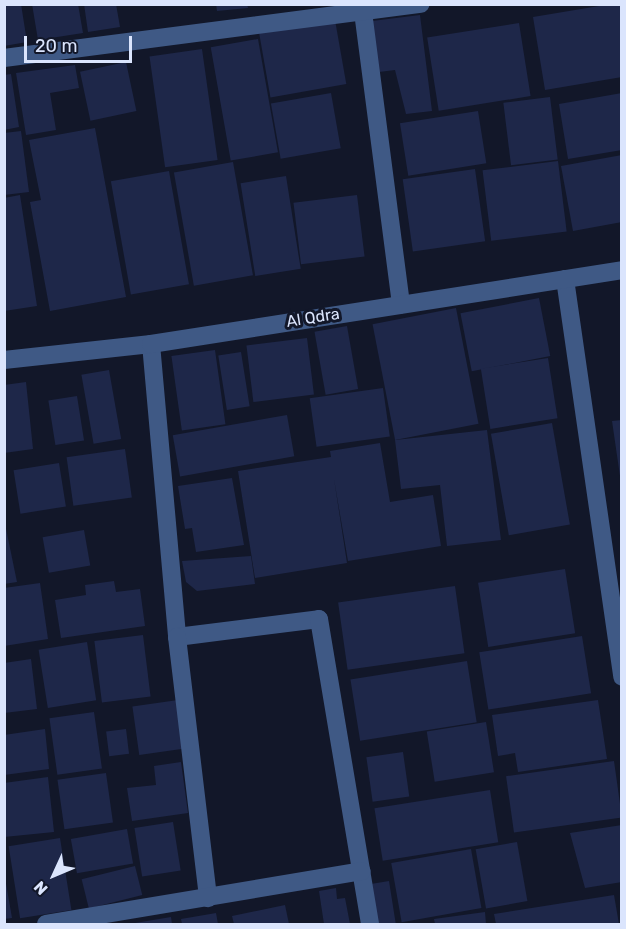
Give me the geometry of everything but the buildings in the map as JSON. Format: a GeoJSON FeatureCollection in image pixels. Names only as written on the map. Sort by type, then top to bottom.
{"type":"FeatureCollection","features":[{"type":"Feature","properties":{"kind":"street"},"geometry":{"type":"LineString","coordinates":[[4,58],[363,9],[421,4]]}},
{"type":"Feature","properties":{"kind":"street"},"geometry":{"type":"LineString","coordinates":[[363,9],[401,304]]}},
{"type":"Feature","properties":{"kind":"street","name":"Al Qdra"},"geometry":{"type":"LineString","coordinates":[[4,360],[150,344],[621,270]]}},
{"type":"Feature","properties":{"kind":"street"},"geometry":{"type":"LineString","coordinates":[[565,279],[621,677]]}},
{"type":"Feature","properties":{"kind":"street"},"geometry":{"type":"LineString","coordinates":[[150,344],[177,637],[208,897]]}},
{"type":"Feature","properties":{"kind":"street"},"geometry":{"type":"LineString","coordinates":[[177,637],[319,619],[370,924]]}},
{"type":"Feature","properties":{"kind":"street"},"geometry":{"type":"LineString","coordinates":[[46,924],[362,871]]}}]}
